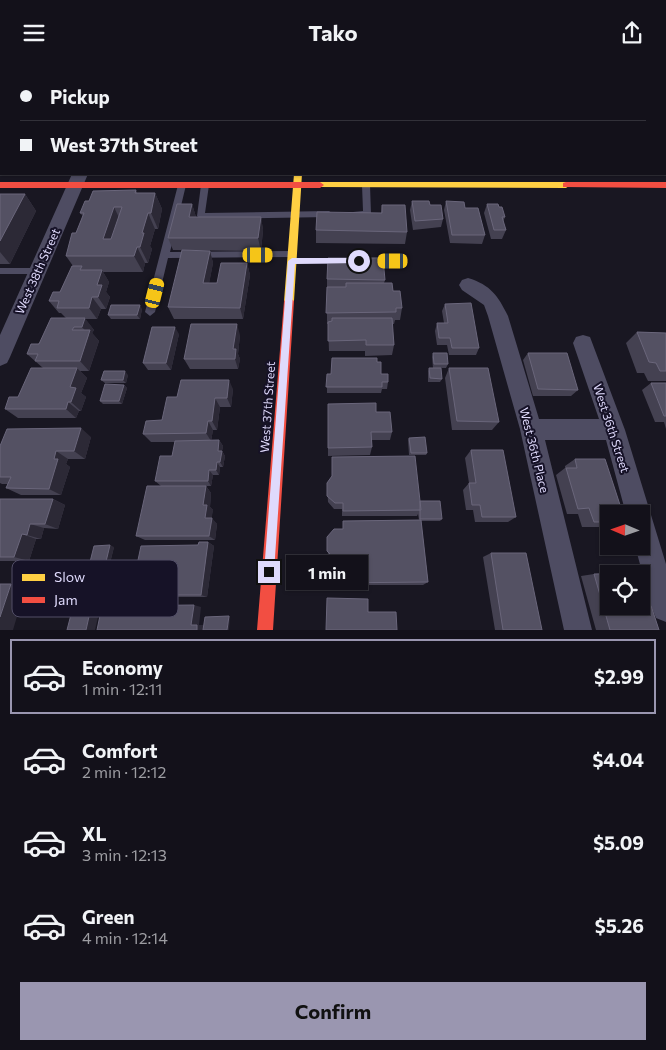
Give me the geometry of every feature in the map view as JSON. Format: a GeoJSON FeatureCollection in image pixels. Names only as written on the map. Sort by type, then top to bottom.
{"type":"FeatureCollection","features":[{"type":"Feature","properties":{"kind":"main road"},"geometry":{"type":"LineString","coordinates":[[0,185],[77,179],[182,185],[298,179],[366,185],[511,180],[666,185]]}},
{"type":"Feature","properties":{"kind":"main road","name":"West 37th Street"},"geometry":{"type":"LineString","coordinates":[[265,630],[298,179]]}},
{"type":"Feature","properties":{"kind":"street","name":"West 38th Street"},"geometry":{"type":"LineString","coordinates":[[0,357],[5,332],[37,271],[77,179]]}},
{"type":"Feature","properties":{"kind":"street","name":"West 36th Place"},"geometry":{"type":"LineString","coordinates":[[468,285],[491,300],[498,316],[530,429],[578,630]]}},
{"type":"Feature","properties":{"kind":"street","name":"West 36th Street"},"geometry":{"type":"LineString","coordinates":[[583,343],[614,429],[635,505]]}},
{"type":"Feature","properties":{"kind":"street"},"geometry":{"type":"LineString","coordinates":[[530,429],[614,429]]}},
{"type":"Feature","properties":{"kind":"street"},"geometry":{"type":"LineString","coordinates":[[650,554],[666,608]]}},
{"type":"Feature","properties":{"kind":"lane"},"geometry":{"type":"LineString","coordinates":[[150,312],[182,185]]}},
{"type":"Feature","properties":{"kind":"lane"},"geometry":{"type":"LineString","coordinates":[[205,185],[201,216],[367,214],[366,185]]}},
{"type":"Feature","properties":{"kind":"lane"},"geometry":{"type":"LineString","coordinates":[[165,255],[393,261]]}},
{"type":"Feature","properties":{"kind":"lane"},"geometry":{"type":"LineString","coordinates":[[0,271],[37,271]]}},
{"type":"Feature","properties":{"kind":"building"},"geometry":{"type":"Polygon","coordinates":[[[136,190],[135,193],[155,193],[151,213],[148,213],[142,233],[144,233],[140,247],[137,247],[134,256],[66,256],[72,233],[76,233],[84,213],[80,213],[85,201],[89,201],[93,191],[136,190]],[[114,207],[103,239],[111,239],[122,207],[114,207]]]}},
{"type":"Feature","properties":{"kind":"building"},"geometry":{"type":"Polygon","coordinates":[[[0,194],[25,194],[0,241],[0,194]]]}},
{"type":"Feature","properties":{"kind":"building"},"geometry":{"type":"Polygon","coordinates":[[[412,201],[429,201],[430,205],[441,205],[443,219],[415,221],[412,201]]]}},
{"type":"Feature","properties":{"kind":"building"},"geometry":{"type":"Polygon","coordinates":[[[446,201],[464,202],[465,208],[478,208],[485,235],[452,235],[446,201]]]}},
{"type":"Feature","properties":{"kind":"building"},"geometry":{"type":"Polygon","coordinates":[[[177,204],[192,204],[189,217],[261,217],[258,238],[168,238],[177,204]]]}},
{"type":"Feature","properties":{"kind":"building"},"geometry":{"type":"Polygon","coordinates":[[[487,204],[498,204],[499,207],[502,207],[505,217],[502,217],[506,230],[494,230],[487,204]]]}},
{"type":"Feature","properties":{"kind":"building"},"geometry":{"type":"Polygon","coordinates":[[[382,205],[405,205],[407,232],[316,230],[317,212],[382,213],[382,205]]]}},
{"type":"Feature","properties":{"kind":"building"},"geometry":{"type":"Polygon","coordinates":[[[182,250],[210,251],[203,283],[217,283],[221,263],[247,263],[240,308],[168,307],[182,250]]]}},
{"type":"Feature","properties":{"kind":"building"},"geometry":{"type":"Polygon","coordinates":[[[328,258],[383,258],[385,280],[327,279],[328,258]]]}},
{"type":"Feature","properties":{"kind":"building"},"geometry":{"type":"Polygon","coordinates":[[[72,266],[82,266],[80,270],[102,270],[97,285],[102,285],[98,297],[92,297],[89,308],[57,308],[59,301],[49,301],[53,292],[60,292],[72,266]]]}},
{"type":"Feature","properties":{"kind":"building"},"geometry":{"type":"Polygon","coordinates":[[[346,283],[392,283],[393,291],[400,291],[402,308],[396,308],[396,312],[326,313],[327,287],[346,287],[346,283]]]}},
{"type":"Feature","properties":{"kind":"building"},"geometry":{"type":"Polygon","coordinates":[[[471,303],[479,348],[452,348],[450,338],[439,338],[437,323],[448,323],[445,304],[471,303]]]}},
{"type":"Feature","properties":{"kind":"building"},"geometry":{"type":"Polygon","coordinates":[[[111,305],[140,305],[137,315],[108,315],[111,305]]]}},
{"type":"Feature","properties":{"kind":"building"},"geometry":{"type":"Polygon","coordinates":[[[51,318],[85,318],[82,327],[74,327],[72,330],[90,330],[80,361],[35,361],[38,354],[27,354],[31,344],[39,344],[51,318]]]}},
{"type":"Feature","properties":{"kind":"building"},"geometry":{"type":"Polygon","coordinates":[[[332,318],[392,318],[394,345],[366,345],[366,340],[328,341],[328,322],[332,321],[332,318]]]}},
{"type":"Feature","properties":{"kind":"building"},"geometry":{"type":"Polygon","coordinates":[[[191,324],[237,324],[233,349],[236,349],[235,359],[184,359],[191,324]]]}},
{"type":"Feature","properties":{"kind":"building"},"geometry":{"type":"Polygon","coordinates":[[[152,327],[175,327],[166,363],[143,363],[152,327]]]}},
{"type":"Feature","properties":{"kind":"building"},"geometry":{"type":"Polygon","coordinates":[[[637,332],[666,333],[666,371],[660,371],[656,363],[649,362],[637,332]]]}},
{"type":"Feature","properties":{"kind":"building"},"geometry":{"type":"Polygon","coordinates":[[[433,353],[447,353],[448,364],[434,364],[433,353]]]}},
{"type":"Feature","properties":{"kind":"building"},"geometry":{"type":"Polygon","coordinates":[[[528,353],[567,353],[578,390],[538,389],[528,353]]]}},
{"type":"Feature","properties":{"kind":"building"},"geometry":{"type":"Polygon","coordinates":[[[332,358],[377,358],[377,362],[381,362],[381,374],[388,374],[388,382],[382,382],[382,387],[326,387],[327,374],[331,374],[332,358]]]}},
{"type":"Feature","properties":{"kind":"building"},"geometry":{"type":"Polygon","coordinates":[[[31,368],[77,368],[70,387],[76,388],[71,402],[68,402],[66,409],[5,409],[9,397],[18,397],[31,368]]]}},
{"type":"Feature","properties":{"kind":"building"},"geometry":{"type":"Polygon","coordinates":[[[429,368],[441,368],[442,379],[430,378],[429,368]]]}},
{"type":"Feature","properties":{"kind":"building"},"geometry":{"type":"Polygon","coordinates":[[[449,368],[488,368],[499,422],[457,421],[449,368]]]}},
{"type":"Feature","properties":{"kind":"building"},"geometry":{"type":"Polygon","coordinates":[[[104,371],[125,371],[123,380],[101,380],[104,371]]]}},
{"type":"Feature","properties":{"kind":"building"},"geometry":{"type":"Polygon","coordinates":[[[181,380],[229,380],[227,398],[215,398],[212,421],[208,421],[206,433],[143,434],[146,421],[162,420],[167,397],[177,397],[181,380]]]}},
{"type":"Feature","properties":{"kind":"building"},"geometry":{"type":"Polygon","coordinates":[[[651,383],[666,383],[666,416],[664,416],[651,383]]]}},
{"type":"Feature","properties":{"kind":"building"},"geometry":{"type":"Polygon","coordinates":[[[105,384],[124,385],[119,401],[100,401],[105,384]]]}},
{"type":"Feature","properties":{"kind":"building"},"geometry":{"type":"Polygon","coordinates":[[[376,403],[376,412],[390,412],[392,432],[371,432],[372,447],[328,448],[328,404],[376,403]]]}},
{"type":"Feature","properties":{"kind":"building"},"geometry":{"type":"Polygon","coordinates":[[[81,428],[74,451],[56,451],[54,459],[58,459],[49,489],[6,488],[11,477],[0,477],[0,446],[7,429],[81,428]]]}},
{"type":"Feature","properties":{"kind":"building"},"geometry":{"type":"Polygon","coordinates":[[[425,437],[427,453],[411,453],[409,438],[425,437]]]}},
{"type":"Feature","properties":{"kind":"building"},"geometry":{"type":"Polygon","coordinates":[[[219,440],[218,451],[222,451],[220,462],[217,462],[216,470],[209,470],[208,481],[155,481],[160,456],[172,456],[175,441],[219,440]]]}},
{"type":"Feature","properties":{"kind":"building"},"geometry":{"type":"Polygon","coordinates":[[[471,450],[503,450],[516,517],[482,517],[480,505],[472,505],[469,483],[476,483],[471,450]]]}},
{"type":"Feature","properties":{"kind":"building"},"geometry":{"type":"Polygon","coordinates":[[[415,456],[421,510],[343,511],[343,503],[335,503],[327,496],[327,483],[332,476],[332,457],[415,456]]]}},
{"type":"Feature","properties":{"kind":"building"},"geometry":{"type":"Polygon","coordinates":[[[575,459],[605,459],[620,505],[600,505],[600,522],[594,522],[589,508],[578,509],[566,468],[577,468],[575,459]]]}},
{"type":"Feature","properties":{"kind":"building"},"geometry":{"type":"Polygon","coordinates":[[[147,486],[206,486],[203,505],[207,505],[205,518],[212,518],[209,536],[136,536],[147,486]]]}},
{"type":"Feature","properties":{"kind":"building"},"geometry":{"type":"Polygon","coordinates":[[[0,499],[53,499],[45,524],[30,524],[27,535],[22,534],[14,557],[0,557],[0,499]]]}},
{"type":"Feature","properties":{"kind":"building"},"geometry":{"type":"Polygon","coordinates":[[[420,501],[440,501],[442,519],[420,519],[420,501]]]}},
{"type":"Feature","properties":{"kind":"building"},"geometry":{"type":"Polygon","coordinates":[[[421,520],[428,582],[333,583],[333,557],[327,551],[327,537],[334,529],[343,529],[343,521],[421,520]]]}},
{"type":"Feature","properties":{"kind":"building"},"geometry":{"type":"Polygon","coordinates":[[[199,542],[208,542],[201,595],[178,595],[178,560],[138,560],[141,546],[198,545],[199,542]]]}},
{"type":"Feature","properties":{"kind":"building"},"geometry":{"type":"Polygon","coordinates":[[[110,545],[106,560],[90,560],[94,546],[110,545]]]}},
{"type":"Feature","properties":{"kind":"building"},"geometry":{"type":"Polygon","coordinates":[[[491,553],[526,553],[542,630],[503,630],[491,553]]]}},
{"type":"Feature","properties":{"kind":"building"},"geometry":{"type":"Polygon","coordinates":[[[594,574],[600,574],[600,595],[594,574]]]}},
{"type":"Feature","properties":{"kind":"building"},"geometry":{"type":"Polygon","coordinates":[[[0,584],[11,584],[0,617],[0,584]]]}},
{"type":"Feature","properties":{"kind":"building"},"geometry":{"type":"Polygon","coordinates":[[[327,598],[368,599],[368,612],[396,612],[397,630],[326,630],[327,598]]]}},
{"type":"Feature","properties":{"kind":"building"},"geometry":{"type":"Polygon","coordinates":[[[650,602],[659,630],[610,630],[606,615],[650,615],[650,602]]]}},
{"type":"Feature","properties":{"kind":"building"},"geometry":{"type":"Polygon","coordinates":[[[178,605],[194,605],[191,625],[197,625],[197,630],[97,630],[100,617],[178,617],[178,605]]]}},
{"type":"Feature","properties":{"kind":"building"},"geometry":{"type":"Polygon","coordinates":[[[229,616],[227,630],[203,630],[205,617],[229,616]]]}},
{"type":"Feature","properties":{"kind":"building"},"geometry":{"type":"Polygon","coordinates":[[[70,617],[89,617],[86,630],[67,630],[70,617]]]}},
{"type":"Feature","properties":{"kind":"traffic: slow"},"geometry":{"type":"LineString","coordinates":[[289,301],[298,175]]}},
{"type":"Feature","properties":{"kind":"traffic: slow"},"geometry":{"type":"LineString","coordinates":[[320,185],[566,185]]}},
{"type":"Feature","properties":{"kind":"traffic: jam"},"geometry":{"type":"LineString","coordinates":[[0,185],[320,185]]}},
{"type":"Feature","properties":{"kind":"traffic: jam"},"geometry":{"type":"LineString","coordinates":[[566,185],[666,185]]}},
{"type":"Feature","properties":{"kind":"traffic: jam"},"geometry":{"type":"LineString","coordinates":[[265,630],[289,301]]}},
{"type":"Feature","properties":{"kind":"route"},"geometry":{"type":"LineString","coordinates":[[269,572],[292,261],[359,261]]}}]}
